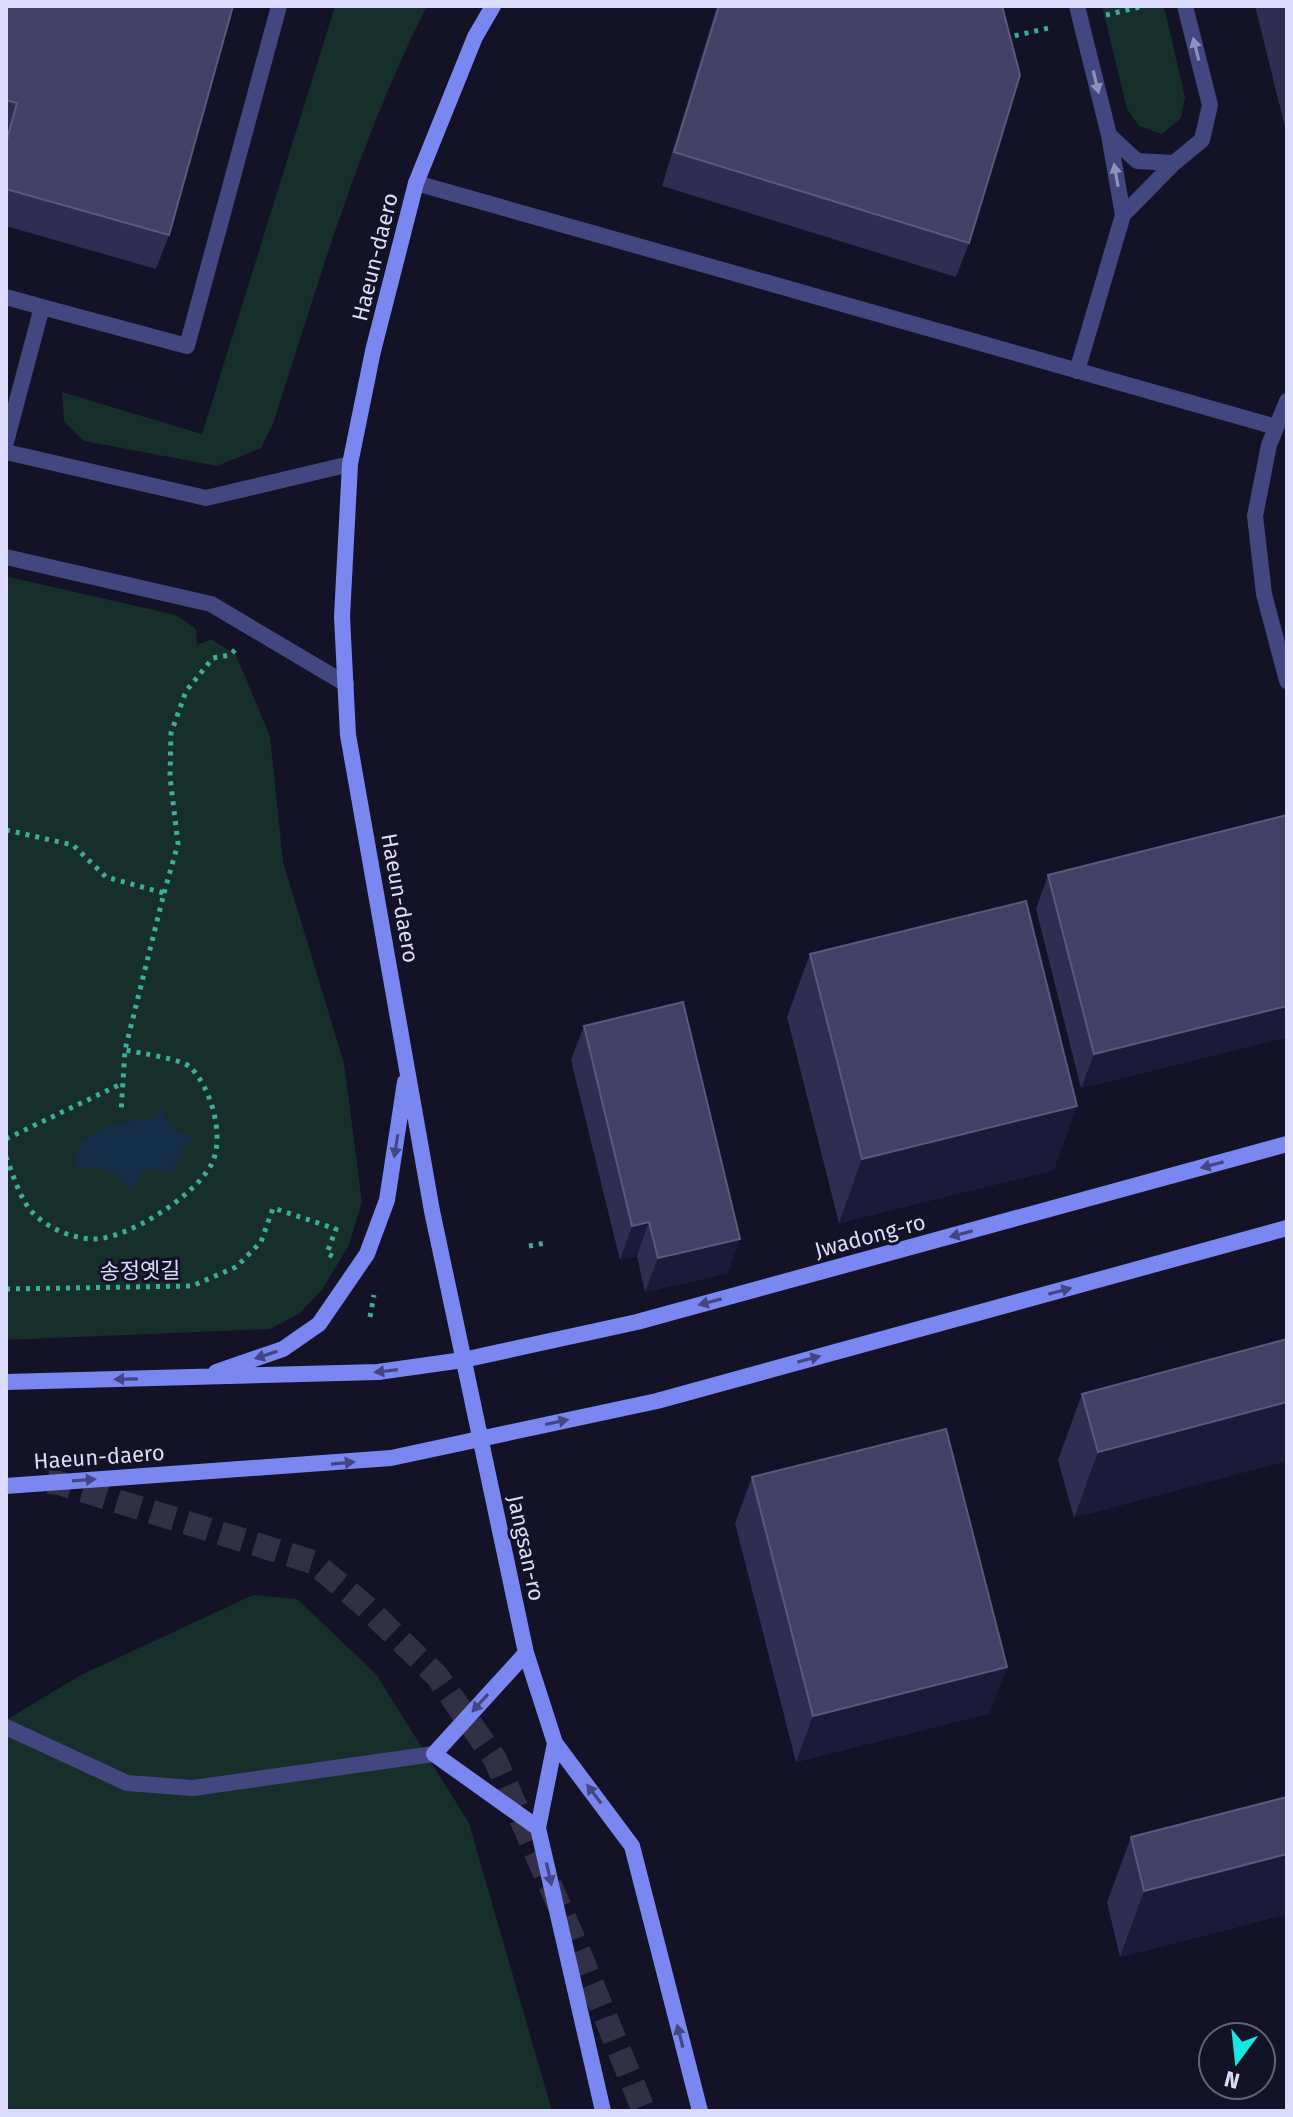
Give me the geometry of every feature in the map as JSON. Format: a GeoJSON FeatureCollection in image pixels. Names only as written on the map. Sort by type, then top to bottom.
{"type":"FeatureCollection","features":[{"type":"Feature","properties":{"kind":"main road","name":"Haeun-daero"},"geometry":{"type":"LineString","coordinates":[[463,1360],[432,1211],[348,735],[342,617],[350,464],[373,351],[416,183],[475,37],[493,6]]}},
{"type":"Feature","properties":{"kind":"main road"},"geometry":{"type":"LineString","coordinates":[[200,1377],[283,1349],[319,1324],[367,1254],[387,1200],[407,1068]]}},
{"type":"Feature","properties":{"kind":"main road","name":"Jwadong-ro"},"geometry":{"type":"LineString","coordinates":[[463,1360],[637,1322],[1287,1144]]}},
{"type":"Feature","properties":{"kind":"main road"},"geometry":{"type":"LineString","coordinates":[[480,1439],[657,1401],[1287,1228]]}},
{"type":"Feature","properties":{"kind":"main road"},"geometry":{"type":"LineString","coordinates":[[6,1382],[378,1372],[463,1360]]}},
{"type":"Feature","properties":{"kind":"main road","name":"Jangsan-ro"},"geometry":{"type":"LineString","coordinates":[[463,1360],[526,1653],[555,1743]]}},
{"type":"Feature","properties":{"kind":"main road","name":"Haeun-daero"},"geometry":{"type":"LineString","coordinates":[[6,1486],[391,1458],[480,1439]]}},
{"type":"Feature","properties":{"kind":"main road"},"geometry":{"type":"LineString","coordinates":[[526,1653],[434,1754],[538,1828]]}},
{"type":"Feature","properties":{"kind":"main road"},"geometry":{"type":"LineString","coordinates":[[555,1743],[538,1828],[603,2111]]}},
{"type":"Feature","properties":{"kind":"main road"},"geometry":{"type":"LineString","coordinates":[[555,1743],[632,1846],[698,2109]]}},
{"type":"Feature","properties":{"kind":"street"},"geometry":{"type":"LineString","coordinates":[[6,297],[187,346],[279,6]]}},
{"type":"Feature","properties":{"kind":"street"},"geometry":{"type":"LineString","coordinates":[[1077,6],[1109,135],[1123,215],[1077,371]]}},
{"type":"Feature","properties":{"kind":"street"},"geometry":{"type":"LineString","coordinates":[[1123,215],[1174,163],[1202,140],[1210,105],[1185,6]]}},
{"type":"Feature","properties":{"kind":"street"},"geometry":{"type":"LineString","coordinates":[[1109,135],[1137,161],[1174,163]]}},
{"type":"Feature","properties":{"kind":"street"},"geometry":{"type":"LineString","coordinates":[[416,183],[1276,427]]}},
{"type":"Feature","properties":{"kind":"street"},"geometry":{"type":"LineString","coordinates":[[6,442],[42,307]]}},
{"type":"Feature","properties":{"kind":"street"},"geometry":{"type":"LineString","coordinates":[[1286,677],[1264,594],[1255,516],[1269,445],[1287,401]]}},
{"type":"Feature","properties":{"kind":"street"},"geometry":{"type":"LineString","coordinates":[[6,452],[206,498],[350,464]]}},
{"type":"Feature","properties":{"kind":"street"},"geometry":{"type":"LineString","coordinates":[[6,557],[211,604],[346,684]]}},
{"type":"Feature","properties":{"kind":"street"},"geometry":{"type":"LineString","coordinates":[[6,1727],[127,1783],[193,1788],[434,1754]]}},
{"type":"Feature","properties":{"kind":"path"},"geometry":{"type":"LineString","coordinates":[[121,1113],[125,1050],[178,844],[170,777],[171,733],[186,691],[213,658],[230,655],[255,629]]}},
{"type":"Feature","properties":{"kind":"path"},"geometry":{"type":"LineString","coordinates":[[6,830],[73,845],[106,877],[164,893]]}},
{"type":"Feature","properties":{"kind":"path"},"geometry":{"type":"LineString","coordinates":[[6,1157],[31,1211],[60,1232],[71,1235],[94,1239],[137,1228],[185,1195],[212,1163],[217,1132],[208,1091],[188,1065],[125,1050]]}},
{"type":"Feature","properties":{"kind":"path"},"geometry":{"type":"LineString","coordinates":[[6,1139],[123,1083]]}},
{"type":"Feature","properties":{"kind":"path","name":"송정옛길"},"geometry":{"type":"LineString","coordinates":[[6,1289],[192,1286],[236,1267],[261,1242],[273,1208],[336,1229],[327,1253],[339,1261]]}},
{"type":"Feature","properties":{"kind":"path"},"geometry":{"type":"LineString","coordinates":[[529,1246],[545,1243]]}},
{"type":"Feature","properties":{"kind":"green space"},"geometry":{"type":"Polygon","coordinates":[[[335,6],[427,6],[361,158],[274,421],[261,448],[217,466],[84,441],[64,422],[62,392],[202,434],[335,6]]]}},
{"type":"Feature","properties":{"kind":"green space"},"geometry":{"type":"Polygon","coordinates":[[[1102,6],[1164,6],[1185,97],[1181,118],[1162,134],[1139,126],[1127,109],[1102,6]]]}},
{"type":"Feature","properties":{"kind":"green space"},"geometry":{"type":"Polygon","coordinates":[[[9,577],[176,615],[196,629],[197,645],[211,639],[236,655],[270,736],[283,862],[344,1063],[362,1202],[349,1245],[322,1290],[299,1314],[270,1329],[6,1340],[6,579],[9,577]]]}},
{"type":"Feature","properties":{"kind":"green space"},"geometry":{"type":"Polygon","coordinates":[[[253,1595],[297,1599],[376,1674],[469,1823],[552,2111],[6,2111],[6,1720],[81,1675],[253,1595]]]}},
{"type":"Feature","properties":{"kind":"water"},"geometry":{"type":"Polygon","coordinates":[[[164,1106],[172,1128],[194,1137],[179,1154],[174,1175],[163,1170],[145,1170],[131,1192],[120,1178],[107,1170],[74,1169],[80,1142],[114,1125],[150,1120],[164,1106]]]}},
{"type":"Feature","properties":{"kind":"building"},"geometry":{"type":"Polygon","coordinates":[[[6,6],[233,6],[169,235],[6,189],[6,143],[17,103],[6,100],[6,6]]]}},
{"type":"Feature","properties":{"kind":"building"},"geometry":{"type":"Polygon","coordinates":[[[719,6],[1002,6],[1020,75],[969,243],[674,152],[719,6]]]}},
{"type":"Feature","properties":{"kind":"building"},"geometry":{"type":"Polygon","coordinates":[[[1287,815],[1287,1006],[1094,1054],[1048,875],[1287,815]]]}},
{"type":"Feature","properties":{"kind":"building"},"geometry":{"type":"Polygon","coordinates":[[[1026,901],[1077,1106],[862,1159],[810,954],[1026,901]]]}},
{"type":"Feature","properties":{"kind":"building"},"geometry":{"type":"Polygon","coordinates":[[[683,1002],[740,1239],[658,1258],[649,1222],[632,1226],[584,1026],[683,1002]]]}},
{"type":"Feature","properties":{"kind":"building"},"geometry":{"type":"Polygon","coordinates":[[[1287,1339],[1287,1402],[1098,1452],[1082,1394],[1287,1339]]]}},
{"type":"Feature","properties":{"kind":"building"},"geometry":{"type":"Polygon","coordinates":[[[946,1429],[1007,1667],[813,1716],[752,1477],[946,1429]]]}},
{"type":"Feature","properties":{"kind":"building"},"geometry":{"type":"Polygon","coordinates":[[[1287,1797],[1287,1854],[1144,1891],[1131,1837],[1287,1797]]]}},
{"type":"Feature","properties":{"kind":"tunnel"},"geometry":{"type":"LineString","coordinates":[[48,1482],[313,1562],[364,1605],[437,1676],[495,1759],[644,2111]]}}]}
